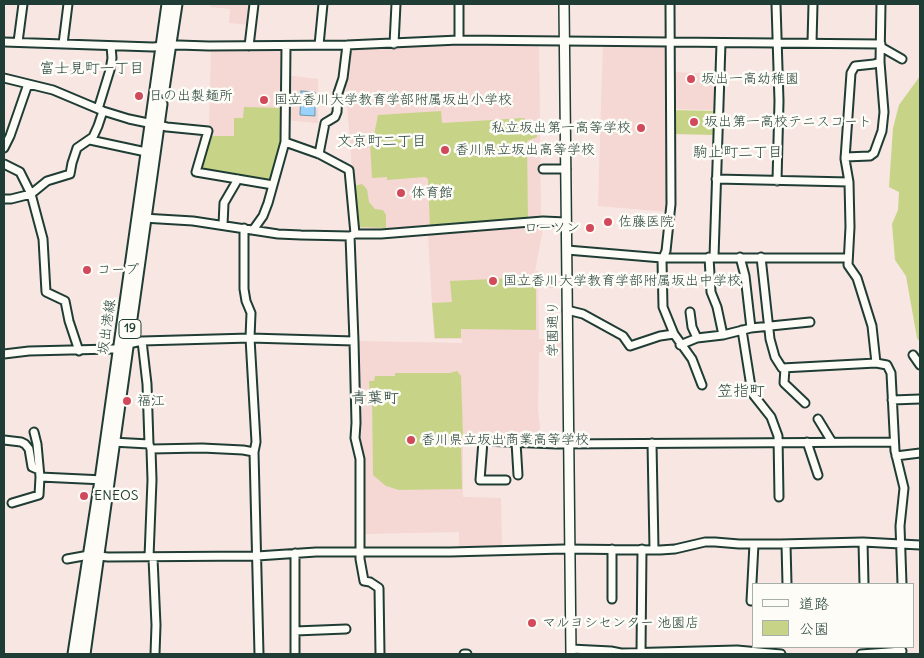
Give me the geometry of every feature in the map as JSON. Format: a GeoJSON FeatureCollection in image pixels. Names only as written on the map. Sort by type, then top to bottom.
{"type":"FeatureCollection","features":[{"type":"Feature","properties":{"kind":"main road","name":"坂出港線"},"geometry":{"type":"LineString","coordinates":[[84,654],[94,556],[154,124],[168,4]]}},
{"type":"Feature","properties":{"kind":"main road","name":"坂出港線"},"geometry":{"type":"LineString","coordinates":[[162,46],[176,4]]}},
{"type":"Feature","properties":{"kind":"main road","name":"坂出港線"},"geometry":{"type":"LineString","coordinates":[[141,218],[146,152],[154,124]]}},
{"type":"Feature","properties":{"kind":"main road","name":"坂出港線"},"geometry":{"type":"LineString","coordinates":[[74,654],[94,556]]}},
{"type":"Feature","properties":{"kind":"street"},"geometry":{"type":"LineString","coordinates":[[18,42],[23,4]]}},
{"type":"Feature","properties":{"kind":"street"},"geometry":{"type":"LineString","coordinates":[[63,44],[68,4]]}},
{"type":"Feature","properties":{"kind":"street"},"geometry":{"type":"LineString","coordinates":[[249,46],[254,4]]}},
{"type":"Feature","properties":{"kind":"street"},"geometry":{"type":"LineString","coordinates":[[319,45],[323,4]]}},
{"type":"Feature","properties":{"kind":"street"},"geometry":{"type":"LineString","coordinates":[[394,44],[396,4]]}},
{"type":"Feature","properties":{"kind":"street"},"geometry":{"type":"LineString","coordinates":[[459,4],[459,40]]}},
{"type":"Feature","properties":{"kind":"street","name":"学園通り"},"geometry":{"type":"LineString","coordinates":[[564,4],[571,652]]}},
{"type":"Feature","properties":{"kind":"street"},"geometry":{"type":"LineString","coordinates":[[670,4],[671,204],[666,251],[662,258],[663,306],[674,334],[692,359],[702,385]]}},
{"type":"Feature","properties":{"kind":"street"},"geometry":{"type":"LineString","coordinates":[[776,4],[778,181]]}},
{"type":"Feature","properties":{"kind":"street"},"geometry":{"type":"LineString","coordinates":[[812,44],[813,4]]}},
{"type":"Feature","properties":{"kind":"street"},"geometry":{"type":"LineString","coordinates":[[846,157],[870,156],[874,153],[882,131],[884,112],[880,62],[881,4]]}},
{"type":"Feature","properties":{"kind":"street"},"geometry":{"type":"LineString","coordinates":[[4,42],[111,46],[347,45],[459,40],[776,43],[881,46],[902,59]]}},
{"type":"Feature","properties":{"kind":"street"},"geometry":{"type":"LineString","coordinates":[[721,42],[711,292],[717,307],[722,335]]}},
{"type":"Feature","properties":{"kind":"street"},"geometry":{"type":"LineString","coordinates":[[319,154],[325,123],[335,117],[337,112],[338,93],[343,78],[347,45]]}},
{"type":"Feature","properties":{"kind":"street"},"geometry":{"type":"LineString","coordinates":[[4,199],[31,194],[47,181],[70,174],[77,148],[90,140],[98,126],[112,58],[111,46]]}},
{"type":"Feature","properties":{"kind":"street"},"geometry":{"type":"LineString","coordinates":[[253,230],[263,216],[285,142],[286,46]]}},
{"type":"Feature","properties":{"kind":"street"},"geometry":{"type":"LineString","coordinates":[[876,363],[872,326],[857,278],[848,265],[850,227],[849,182],[846,157],[852,70],[855,66],[880,62]]}},
{"type":"Feature","properties":{"kind":"street"},"geometry":{"type":"LineString","coordinates":[[4,78],[53,90],[101,110],[154,124],[208,131],[196,172],[273,185]]}},
{"type":"Feature","properties":{"kind":"street"},"geometry":{"type":"LineString","coordinates":[[4,148],[28,84]]}},
{"type":"Feature","properties":{"kind":"street"},"geometry":{"type":"LineString","coordinates":[[90,140],[146,152]]}},
{"type":"Feature","properties":{"kind":"street"},"geometry":{"type":"LineString","coordinates":[[285,142],[319,154],[349,170],[352,235],[355,438],[360,459],[360,552],[364,581],[370,582],[379,588],[380,654]]}},
{"type":"Feature","properties":{"kind":"street"},"geometry":{"type":"LineString","coordinates":[[4,164],[20,172],[31,194],[43,240],[46,292],[65,301],[69,321],[79,351]]}},
{"type":"Feature","properties":{"kind":"street"},"geometry":{"type":"LineString","coordinates":[[543,169],[566,169]]}},
{"type":"Feature","properties":{"kind":"street"},"geometry":{"type":"LineString","coordinates":[[223,224],[224,204],[238,179]]}},
{"type":"Feature","properties":{"kind":"street"},"geometry":{"type":"LineString","coordinates":[[716,179],[849,182]]}},
{"type":"Feature","properties":{"kind":"street"},"geometry":{"type":"LineString","coordinates":[[141,218],[223,224],[278,234],[352,235],[543,221],[566,222]]}},
{"type":"Feature","properties":{"kind":"street"},"geometry":{"type":"LineString","coordinates":[[244,228],[244,289],[251,314],[250,338],[256,442],[254,452],[259,654]]}},
{"type":"Feature","properties":{"kind":"street"},"geometry":{"type":"LineString","coordinates":[[566,250],[662,258],[848,258]]}},
{"type":"Feature","properties":{"kind":"street"},"geometry":{"type":"LineString","coordinates":[[740,257],[745,276],[751,328]]}},
{"type":"Feature","properties":{"kind":"street"},"geometry":{"type":"LineString","coordinates":[[761,257],[770,339],[775,357],[782,368],[876,363],[884,364],[889,368],[894,442],[904,488],[900,519],[902,583]]}},
{"type":"Feature","properties":{"kind":"street"},"geometry":{"type":"LineString","coordinates":[[567,310],[577,311],[623,336],[630,346],[660,336],[674,334]]}},
{"type":"Feature","properties":{"kind":"street"},"geometry":{"type":"LineString","coordinates":[[690,312],[692,327],[697,338]]}},
{"type":"Feature","properties":{"kind":"street"},"geometry":{"type":"LineString","coordinates":[[680,344],[697,338],[722,335],[751,328],[810,322]]}},
{"type":"Feature","properties":{"kind":"street"},"geometry":{"type":"LineString","coordinates":[[742,330],[752,393],[771,417],[775,426],[778,442],[779,497]]}},
{"type":"Feature","properties":{"kind":"street"},"geometry":{"type":"LineString","coordinates":[[4,354],[29,351],[79,351],[124,346],[142,341],[250,338],[354,341]]}},
{"type":"Feature","properties":{"kind":"street"},"geometry":{"type":"LineString","coordinates":[[142,341],[147,384],[152,480],[151,558],[156,625],[155,654]]}},
{"type":"Feature","properties":{"kind":"street"},"geometry":{"type":"LineString","coordinates":[[913,355],[920,365]]}},
{"type":"Feature","properties":{"kind":"street"},"geometry":{"type":"LineString","coordinates":[[785,368],[784,383],[805,403]]}},
{"type":"Feature","properties":{"kind":"street"},"geometry":{"type":"LineString","coordinates":[[892,400],[920,399]]}},
{"type":"Feature","properties":{"kind":"street"},"geometry":{"type":"LineString","coordinates":[[818,419],[832,442]]}},
{"type":"Feature","properties":{"kind":"street"},"geometry":{"type":"LineString","coordinates":[[12,503],[39,495],[37,444],[34,432]]}},
{"type":"Feature","properties":{"kind":"street"},"geometry":{"type":"LineString","coordinates":[[4,440],[25,444],[32,468],[39,474],[105,480]]}},
{"type":"Feature","properties":{"kind":"street"},"geometry":{"type":"LineString","coordinates":[[110,441],[150,447],[254,452]]}},
{"type":"Feature","properties":{"kind":"street"},"geometry":{"type":"LineString","coordinates":[[506,480],[480,480],[482,441],[568,443],[894,442]]}},
{"type":"Feature","properties":{"kind":"street"},"geometry":{"type":"LineString","coordinates":[[516,442],[518,475]]}},
{"type":"Feature","properties":{"kind":"street"},"geometry":{"type":"LineString","coordinates":[[807,442],[818,475]]}},
{"type":"Feature","properties":{"kind":"street"},"geometry":{"type":"LineString","coordinates":[[652,443],[654,549]]}},
{"type":"Feature","properties":{"kind":"street"},"geometry":{"type":"LineString","coordinates":[[896,456],[920,453]]}},
{"type":"Feature","properties":{"kind":"street"},"geometry":{"type":"LineString","coordinates":[[67,559],[94,556],[151,558],[360,552],[675,549],[705,542],[786,544],[863,542],[920,545]]}},
{"type":"Feature","properties":{"kind":"street"},"geometry":{"type":"LineString","coordinates":[[863,542],[864,583]]}},
{"type":"Feature","properties":{"kind":"street"},"geometry":{"type":"LineString","coordinates":[[752,601],[754,544]]}},
{"type":"Feature","properties":{"kind":"street"},"geometry":{"type":"LineString","coordinates":[[786,544],[787,583]]}},
{"type":"Feature","properties":{"kind":"street"},"geometry":{"type":"LineString","coordinates":[[641,652],[642,549]]}},
{"type":"Feature","properties":{"kind":"street"},"geometry":{"type":"LineString","coordinates":[[612,550],[612,599]]}},
{"type":"Feature","properties":{"kind":"street"},"geometry":{"type":"LineString","coordinates":[[295,554],[295,654]]}},
{"type":"Feature","properties":{"kind":"street"},"geometry":{"type":"LineString","coordinates":[[295,631],[346,629]]}},
{"type":"Feature","properties":{"kind":"street"},"geometry":{"type":"LineString","coordinates":[[571,652],[611,650],[622,653],[737,650],[771,651],[781,654]]}},
{"type":"Feature","properties":{"kind":"street"},"geometry":{"type":"LineString","coordinates":[[861,654],[902,651]]}},
{"type":"Feature","properties":{"kind":"shaded area"},"geometry":{"type":"Polygon","coordinates":[[[211,4],[252,4],[249,25],[229,23],[230,9],[210,7],[211,4]]]}},
{"type":"Feature","properties":{"kind":"shaded area","name":"香川県立坂出高等学校"},"geometry":{"type":"Polygon","coordinates":[[[460,42],[539,43],[541,220],[391,231],[357,230],[345,80],[348,50],[460,42]]]}},
{"type":"Feature","properties":{"kind":"shaded area"},"geometry":{"type":"Polygon","coordinates":[[[603,43],[666,44],[668,51],[669,212],[598,206],[603,43]]]}},
{"type":"Feature","properties":{"kind":"shaded area","name":"国立香川大学教育学部附属坂出小学校"},"geometry":{"type":"Polygon","coordinates":[[[211,49],[283,49],[284,75],[318,79],[318,123],[283,120],[200,171],[209,130],[211,49]]]}},
{"type":"Feature","properties":{"kind":"shaded area"},"geometry":{"type":"Polygon","coordinates":[[[672,72],[717,74],[717,110],[672,109],[672,72]]]}},
{"type":"Feature","properties":{"kind":"shaded area","name":"香川県立坂出商業高等学校"},"geometry":{"type":"Polygon","coordinates":[[[544,223],[535,271],[538,271],[538,277],[552,281],[561,281],[561,288],[538,288],[539,339],[561,340],[561,351],[539,352],[538,409],[541,439],[467,438],[463,441],[463,497],[501,498],[502,547],[459,549],[459,532],[363,534],[357,438],[356,341],[462,343],[462,339],[434,339],[428,233],[544,223]]]}},
{"type":"Feature","properties":{"kind":"green space"},"geometry":{"type":"Polygon","coordinates":[[[920,76],[920,342],[917,338],[906,276],[895,260],[892,224],[898,210],[899,192],[889,187],[893,128],[899,105],[920,76]]]}},
{"type":"Feature","properties":{"kind":"green space"},"geometry":{"type":"Polygon","coordinates":[[[244,107],[283,108],[283,143],[272,182],[200,171],[208,136],[234,136],[234,118],[243,118],[244,107]]]}},
{"type":"Feature","properties":{"kind":"green space","name":"坂出第一高校テニスコート"},"geometry":{"type":"Polygon","coordinates":[[[672,110],[716,111],[715,135],[672,134],[672,110]]]}},
{"type":"Feature","properties":{"kind":"green space"},"geometry":{"type":"Polygon","coordinates":[[[441,111],[442,123],[524,118],[537,131],[537,137],[527,141],[528,221],[430,228],[428,179],[425,177],[387,180],[387,177],[372,178],[370,143],[373,140],[378,115],[441,111]]]}},
{"type":"Feature","properties":{"kind":"green space"},"geometry":{"type":"Polygon","coordinates":[[[362,184],[367,189],[369,202],[375,209],[383,210],[386,215],[386,228],[357,227],[354,186],[362,184]]]}},
{"type":"Feature","properties":{"kind":"green space"},"geometry":{"type":"Polygon","coordinates":[[[514,278],[536,286],[536,330],[461,329],[461,338],[435,338],[432,303],[452,302],[450,281],[514,278]]]}},
{"type":"Feature","properties":{"kind":"green space"},"geometry":{"type":"Polygon","coordinates":[[[457,371],[461,376],[462,489],[399,490],[386,486],[373,475],[372,395],[370,393],[369,381],[374,381],[375,376],[395,376],[395,373],[450,373],[457,371]]]}},
{"type":"Feature","properties":{"kind":"water"},"geometry":{"type":"Polygon","coordinates":[[[301,91],[315,92],[315,116],[300,115],[301,91]]]}},
{"type":"Feature","properties":{"kind":"place","name":"坂出一高幼稚園"},"geometry":{"type":"Point","coordinates":[691,79]}},
{"type":"Feature","properties":{"kind":"place","name":"日の出製麺所"},"geometry":{"type":"Point","coordinates":[139,96]}},
{"type":"Feature","properties":{"kind":"place","name":"国立香川大学教育学部附属坂出小学校"},"geometry":{"type":"Point","coordinates":[264,100]}},
{"type":"Feature","properties":{"kind":"place","name":"坂出第一高校テニスコート"},"geometry":{"type":"Point","coordinates":[694,122]}},
{"type":"Feature","properties":{"kind":"place","name":"私立坂出第一高等学校"},"geometry":{"type":"Point","coordinates":[641,128]}},
{"type":"Feature","properties":{"kind":"place","name":"香川県立坂出高等学校"},"geometry":{"type":"Point","coordinates":[445,150]}},
{"type":"Feature","properties":{"kind":"place","name":"体育館"},"geometry":{"type":"Point","coordinates":[401,193]}},
{"type":"Feature","properties":{"kind":"place","name":"佐藤医院"},"geometry":{"type":"Point","coordinates":[608,222]}},
{"type":"Feature","properties":{"kind":"place","name":"ローソン"},"geometry":{"type":"Point","coordinates":[590,228]}},
{"type":"Feature","properties":{"kind":"place","name":"コープ"},"geometry":{"type":"Point","coordinates":[87,270]}},
{"type":"Feature","properties":{"kind":"place","name":"国立香川大学教育学部附属坂出中学校"},"geometry":{"type":"Point","coordinates":[493,281]}},
{"type":"Feature","properties":{"kind":"place","name":"福江"},"geometry":{"type":"Point","coordinates":[127,401]}},
{"type":"Feature","properties":{"kind":"place","name":"香川県立坂出商業高等学校"},"geometry":{"type":"Point","coordinates":[411,440]}},
{"type":"Feature","properties":{"kind":"place","name":"ENEOS"},"geometry":{"type":"Point","coordinates":[84,496]}},
{"type":"Feature","properties":{"kind":"place","name":"マルヨシセンター 池園店"},"geometry":{"type":"Point","coordinates":[532,623]}},
{"type":"Feature","properties":{"kind":"district","name":"富士見町一丁目"},"geometry":{"type":"Point","coordinates":[92,69]}},
{"type":"Feature","properties":{"kind":"district","name":"文京町二丁目"},"geometry":{"type":"Point","coordinates":[382,142]}},
{"type":"Feature","properties":{"kind":"district","name":"駒止町二丁目"},"geometry":{"type":"Point","coordinates":[738,153]}},
{"type":"Feature","properties":{"kind":"district","name":"笠指町"},"geometry":{"type":"Point","coordinates":[741,391]}},
{"type":"Feature","properties":{"kind":"district","name":"青葉町"},"geometry":{"type":"Point","coordinates":[375,398]}}]}
